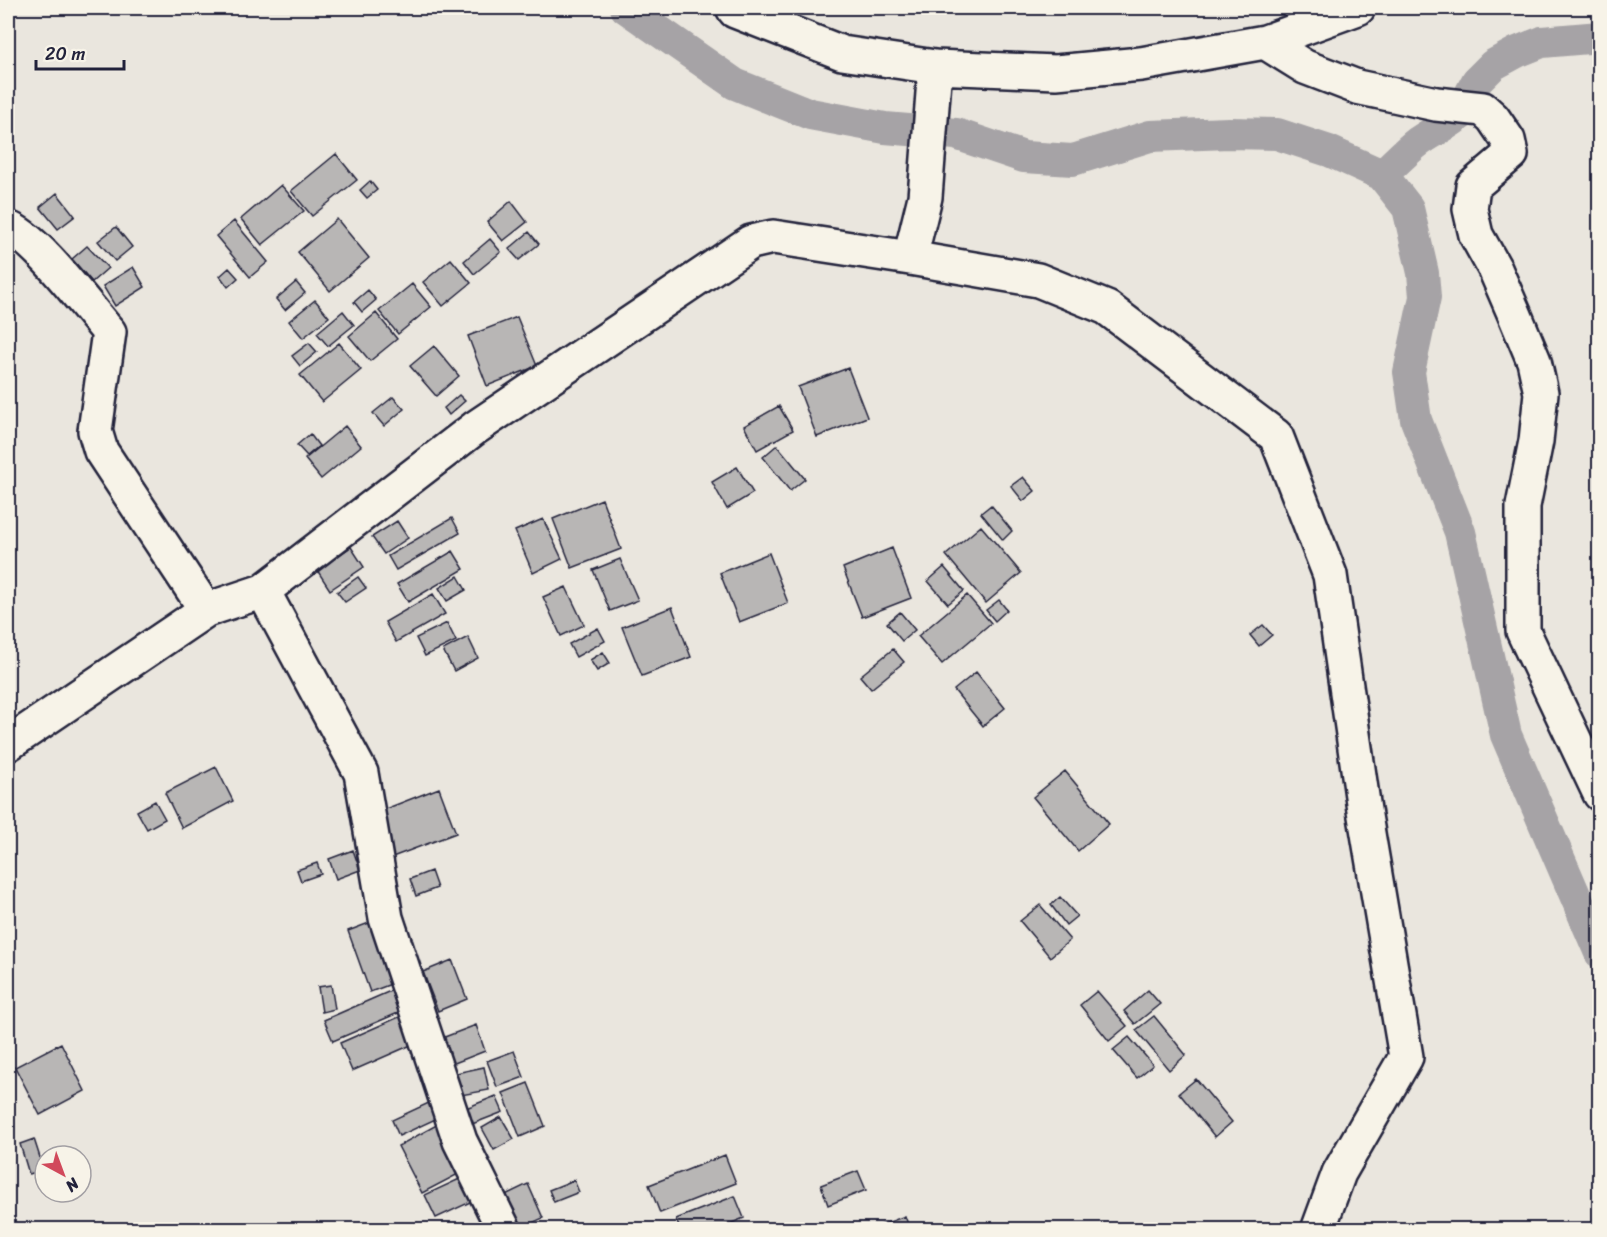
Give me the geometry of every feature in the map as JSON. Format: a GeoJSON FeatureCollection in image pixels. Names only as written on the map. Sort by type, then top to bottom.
{"type":"FeatureCollection","features":[{"type":"Feature","properties":{"kind":"street"},"geometry":{"type":"LineString","coordinates":[[733,8],[735,11],[842,54],[935,73],[1056,72],[1141,64],[1265,42],[1358,8]]}},
{"type":"Feature","properties":{"kind":"street"},"geometry":{"type":"LineString","coordinates":[[1265,42],[1305,67],[1357,87],[1436,104],[1483,109],[1493,118],[1508,140],[1511,154],[1473,186],[1470,209],[1476,235],[1495,269],[1533,362],[1541,393],[1536,441],[1523,506],[1523,631],[1599,794]]}},
{"type":"Feature","properties":{"kind":"street"},"geometry":{"type":"LineString","coordinates":[[910,258],[925,197],[935,73]]}},
{"type":"Feature","properties":{"kind":"street"},"geometry":{"type":"LineString","coordinates":[[8,228],[15,230],[37,248],[109,332],[95,431],[101,451],[206,610]]}},
{"type":"Feature","properties":{"kind":"street"},"geometry":{"type":"LineString","coordinates":[[8,744],[206,610],[263,591],[475,428],[751,242],[773,237],[1038,280],[1107,308],[1276,436],[1330,575],[1364,810],[1406,1057],[1339,1173],[1318,1230]]}},
{"type":"Feature","properties":{"kind":"street"},"geometry":{"type":"LineString","coordinates":[[263,591],[361,773],[386,918],[460,1142],[504,1230]]}},
{"type":"Feature","properties":{"kind":"building"},"geometry":{"type":"Polygon","coordinates":[[[336,154],[357,180],[312,216],[291,191],[336,154]]]}},
{"type":"Feature","properties":{"kind":"building"},"geometry":{"type":"Polygon","coordinates":[[[370,181],[377,190],[367,198],[360,190],[370,181]]]}},
{"type":"Feature","properties":{"kind":"building"},"geometry":{"type":"Polygon","coordinates":[[[281,185],[304,211],[262,245],[241,219],[281,185]]]}},
{"type":"Feature","properties":{"kind":"building"},"geometry":{"type":"Polygon","coordinates":[[[57,193],[75,216],[58,229],[40,207],[57,193]]]}},
{"type":"Feature","properties":{"kind":"building"},"geometry":{"type":"Polygon","coordinates":[[[511,201],[527,222],[503,241],[487,222],[511,201]]]}},
{"type":"Feature","properties":{"kind":"building"},"geometry":{"type":"Polygon","coordinates":[[[337,219],[369,258],[330,291],[298,252],[337,219]]]}},
{"type":"Feature","properties":{"kind":"building"},"geometry":{"type":"Polygon","coordinates":[[[234,221],[268,262],[250,277],[216,236],[234,221]]]}},
{"type":"Feature","properties":{"kind":"building"},"geometry":{"type":"Polygon","coordinates":[[[116,227],[132,247],[115,261],[98,241],[116,227]]]}},
{"type":"Feature","properties":{"kind":"building"},"geometry":{"type":"Polygon","coordinates":[[[529,232],[539,244],[519,260],[509,249],[529,232]]]}},
{"type":"Feature","properties":{"kind":"building"},"geometry":{"type":"Polygon","coordinates":[[[490,239],[501,252],[474,274],[464,261],[490,239]]]}},
{"type":"Feature","properties":{"kind":"building"},"geometry":{"type":"Polygon","coordinates":[[[87,246],[108,268],[92,282],[72,259],[87,246]]]}},
{"type":"Feature","properties":{"kind":"building"},"geometry":{"type":"Polygon","coordinates":[[[451,259],[471,283],[443,306],[423,282],[451,259]]]}},
{"type":"Feature","properties":{"kind":"building"},"geometry":{"type":"Polygon","coordinates":[[[133,267],[145,287],[115,306],[103,286],[133,267]]]}},
{"type":"Feature","properties":{"kind":"building"},"geometry":{"type":"Polygon","coordinates":[[[229,268],[238,278],[228,287],[220,276],[229,268]]]}},
{"type":"Feature","properties":{"kind":"building"},"geometry":{"type":"Polygon","coordinates":[[[296,282],[305,293],[285,310],[276,299],[296,282]]]}},
{"type":"Feature","properties":{"kind":"building"},"geometry":{"type":"Polygon","coordinates":[[[412,284],[431,307],[398,334],[379,311],[412,284]]]}},
{"type":"Feature","properties":{"kind":"building"},"geometry":{"type":"Polygon","coordinates":[[[368,290],[376,300],[362,312],[354,302],[368,290]]]}},
{"type":"Feature","properties":{"kind":"building"},"geometry":{"type":"Polygon","coordinates":[[[315,300],[329,317],[303,338],[289,321],[315,300]]]}},
{"type":"Feature","properties":{"kind":"building"},"geometry":{"type":"Polygon","coordinates":[[[343,311],[354,325],[328,346],[317,333],[343,311]]]}},
{"type":"Feature","properties":{"kind":"building"},"geometry":{"type":"Polygon","coordinates":[[[376,313],[397,339],[370,361],[349,336],[376,313]]]}},
{"type":"Feature","properties":{"kind":"building"},"geometry":{"type":"Polygon","coordinates":[[[517,317],[537,366],[487,386],[468,336],[517,317]]]}},
{"type":"Feature","properties":{"kind":"building"},"geometry":{"type":"Polygon","coordinates":[[[309,343],[317,352],[300,366],[292,356],[309,343]]]}},
{"type":"Feature","properties":{"kind":"building"},"geometry":{"type":"Polygon","coordinates":[[[339,343],[361,370],[322,402],[300,375],[339,343]]]}},
{"type":"Feature","properties":{"kind":"building"},"geometry":{"type":"Polygon","coordinates":[[[434,346],[459,376],[436,396],[410,366],[434,346]]]}},
{"type":"Feature","properties":{"kind":"building"},"geometry":{"type":"Polygon","coordinates":[[[848,368],[867,417],[817,437],[798,387],[848,368]]]}},
{"type":"Feature","properties":{"kind":"building"},"geometry":{"type":"Polygon","coordinates":[[[459,395],[465,401],[449,415],[444,408],[459,395]]]}},
{"type":"Feature","properties":{"kind":"building"},"geometry":{"type":"Polygon","coordinates":[[[393,397],[404,409],[384,426],[373,413],[393,397]]]}},
{"type":"Feature","properties":{"kind":"building"},"geometry":{"type":"Polygon","coordinates":[[[779,406],[793,430],[757,450],[744,426],[779,406]]]}},
{"type":"Feature","properties":{"kind":"building"},"geometry":{"type":"Polygon","coordinates":[[[345,426],[361,446],[321,479],[305,459],[345,426]]]}},
{"type":"Feature","properties":{"kind":"building"},"geometry":{"type":"Polygon","coordinates":[[[310,434],[319,446],[307,456],[297,445],[310,434]]]}},
{"type":"Feature","properties":{"kind":"building"},"geometry":{"type":"Polygon","coordinates":[[[777,445],[805,479],[790,491],[763,457],[777,445]]]}},
{"type":"Feature","properties":{"kind":"building"},"geometry":{"type":"Polygon","coordinates":[[[737,467],[753,493],[727,509],[712,482],[737,467]]]}},
{"type":"Feature","properties":{"kind":"building"},"geometry":{"type":"Polygon","coordinates":[[[1023,477],[1035,491],[1023,501],[1011,486],[1023,477]]]}},
{"type":"Feature","properties":{"kind":"building"},"geometry":{"type":"Polygon","coordinates":[[[602,499],[621,549],[572,568],[553,519],[602,499]]]}},
{"type":"Feature","properties":{"kind":"building"},"geometry":{"type":"Polygon","coordinates":[[[991,505],[1012,531],[1003,540],[981,513],[991,505]]]}},
{"type":"Feature","properties":{"kind":"building"},"geometry":{"type":"Polygon","coordinates":[[[452,518],[460,533],[396,570],[388,556],[452,518]]]}},
{"type":"Feature","properties":{"kind":"building"},"geometry":{"type":"Polygon","coordinates":[[[543,519],[562,559],[533,573],[515,531],[543,519]]]}},
{"type":"Feature","properties":{"kind":"building"},"geometry":{"type":"Polygon","coordinates":[[[397,521],[408,538],[384,554],[372,537],[397,521]]]}},
{"type":"Feature","properties":{"kind":"building"},"geometry":{"type":"Polygon","coordinates":[[[981,526],[1021,573],[986,603],[946,555],[981,526]]]}},
{"type":"Feature","properties":{"kind":"building"},"geometry":{"type":"Polygon","coordinates":[[[351,547],[364,567],[330,590],[317,570],[351,547]]]}},
{"type":"Feature","properties":{"kind":"building"},"geometry":{"type":"Polygon","coordinates":[[[892,548],[911,598],[862,617],[843,568],[892,548]]]}},
{"type":"Feature","properties":{"kind":"building"},"geometry":{"type":"Polygon","coordinates":[[[453,551],[464,569],[408,602],[397,584],[453,551]]]}},
{"type":"Feature","properties":{"kind":"building"},"geometry":{"type":"Polygon","coordinates":[[[769,553],[788,603],[739,622],[720,573],[769,553]]]}},
{"type":"Feature","properties":{"kind":"building"},"geometry":{"type":"Polygon","coordinates":[[[620,559],[638,600],[610,611],[593,570],[620,559]]]}},
{"type":"Feature","properties":{"kind":"building"},"geometry":{"type":"Polygon","coordinates":[[[944,567],[964,591],[948,604],[928,581],[944,567]]]}},
{"type":"Feature","properties":{"kind":"building"},"geometry":{"type":"Polygon","coordinates":[[[458,576],[466,590],[447,601],[439,588],[458,576]]]}},
{"type":"Feature","properties":{"kind":"building"},"geometry":{"type":"Polygon","coordinates":[[[358,577],[366,588],[345,602],[337,592],[358,577]]]}},
{"type":"Feature","properties":{"kind":"building"},"geometry":{"type":"Polygon","coordinates":[[[566,587],[584,625],[561,636],[543,597],[566,587]]]}},
{"type":"Feature","properties":{"kind":"building"},"geometry":{"type":"Polygon","coordinates":[[[433,594],[445,614],[396,642],[385,622],[433,594]]]}},
{"type":"Feature","properties":{"kind":"building"},"geometry":{"type":"Polygon","coordinates":[[[967,595],[991,623],[942,664],[918,636],[967,595]]]}},
{"type":"Feature","properties":{"kind":"building"},"geometry":{"type":"Polygon","coordinates":[[[999,600],[1007,610],[995,621],[986,610],[999,600]]]}},
{"type":"Feature","properties":{"kind":"building"},"geometry":{"type":"Polygon","coordinates":[[[672,607],[691,657],[642,676],[622,627],[672,607]]]}},
{"type":"Feature","properties":{"kind":"building"},"geometry":{"type":"Polygon","coordinates":[[[900,612],[915,630],[902,641],[887,623],[900,612]]]}},
{"type":"Feature","properties":{"kind":"building"},"geometry":{"type":"Polygon","coordinates":[[[447,623],[456,641],[425,656],[416,638],[447,623]]]}},
{"type":"Feature","properties":{"kind":"building"},"geometry":{"type":"Polygon","coordinates":[[[1263,625],[1272,635],[1259,646],[1250,635],[1263,625]]]}},
{"type":"Feature","properties":{"kind":"building"},"geometry":{"type":"Polygon","coordinates":[[[598,628],[605,641],[576,657],[569,644],[598,628]]]}},
{"type":"Feature","properties":{"kind":"building"},"geometry":{"type":"Polygon","coordinates":[[[468,637],[478,658],[454,671],[443,650],[468,637]]]}},
{"type":"Feature","properties":{"kind":"building"},"geometry":{"type":"Polygon","coordinates":[[[893,649],[904,662],[871,689],[860,676],[893,649]]]}},
{"type":"Feature","properties":{"kind":"building"},"geometry":{"type":"Polygon","coordinates":[[[603,652],[610,663],[597,671],[590,660],[603,652]]]}},
{"type":"Feature","properties":{"kind":"building"},"geometry":{"type":"Polygon","coordinates":[[[976,672],[1005,708],[983,726],[954,690],[976,672]]]}},
{"type":"Feature","properties":{"kind":"building"},"geometry":{"type":"Polygon","coordinates":[[[216,767],[233,801],[182,828],[165,793],[216,767]]]}},
{"type":"Feature","properties":{"kind":"building"},"geometry":{"type":"Polygon","coordinates":[[[1065,771],[1109,824],[1078,851],[1033,797],[1065,771]]]}},
{"type":"Feature","properties":{"kind":"building"},"geometry":{"type":"Polygon","coordinates":[[[439,788],[456,833],[387,859],[370,815],[439,788]]]}},
{"type":"Feature","properties":{"kind":"building"},"geometry":{"type":"Polygon","coordinates":[[[155,801],[165,819],[147,829],[137,811],[155,801]]]}},
{"type":"Feature","properties":{"kind":"building"},"geometry":{"type":"Polygon","coordinates":[[[353,850],[360,870],[336,879],[329,859],[353,850]]]}},
{"type":"Feature","properties":{"kind":"building"},"geometry":{"type":"Polygon","coordinates":[[[317,863],[321,874],[301,881],[297,870],[317,863]]]}},
{"type":"Feature","properties":{"kind":"building"},"geometry":{"type":"Polygon","coordinates":[[[431,871],[437,888],[416,896],[410,879],[431,871]]]}},
{"type":"Feature","properties":{"kind":"building"},"geometry":{"type":"Polygon","coordinates":[[[1060,897],[1077,916],[1066,925],[1051,905],[1060,897]]]}},
{"type":"Feature","properties":{"kind":"building"},"geometry":{"type":"Polygon","coordinates":[[[1040,905],[1070,940],[1050,957],[1020,921],[1040,905]]]}},
{"type":"Feature","properties":{"kind":"building"},"geometry":{"type":"Polygon","coordinates":[[[377,920],[399,981],[370,992],[348,931],[377,920]]]}},
{"type":"Feature","properties":{"kind":"building"},"geometry":{"type":"Polygon","coordinates":[[[452,960],[467,999],[438,1011],[423,972],[452,960]]]}},
{"type":"Feature","properties":{"kind":"building"},"geometry":{"type":"Polygon","coordinates":[[[331,985],[335,1009],[322,1012],[318,987],[331,985]]]}},
{"type":"Feature","properties":{"kind":"building"},"geometry":{"type":"Polygon","coordinates":[[[395,989],[405,1010],[333,1041],[324,1020],[395,989]]]}},
{"type":"Feature","properties":{"kind":"building"},"geometry":{"type":"Polygon","coordinates":[[[1148,990],[1160,1004],[1135,1024],[1124,1011],[1148,990]]]}},
{"type":"Feature","properties":{"kind":"building"},"geometry":{"type":"Polygon","coordinates":[[[1097,991],[1127,1026],[1109,1041],[1080,1005],[1097,991]]]}},
{"type":"Feature","properties":{"kind":"building"},"geometry":{"type":"Polygon","coordinates":[[[406,1014],[418,1042],[352,1071],[340,1043],[406,1014]]]}},
{"type":"Feature","properties":{"kind":"building"},"geometry":{"type":"Polygon","coordinates":[[[1154,1016],[1186,1055],[1169,1070],[1136,1030],[1154,1016]]]}},
{"type":"Feature","properties":{"kind":"building"},"geometry":{"type":"Polygon","coordinates":[[[476,1025],[485,1051],[452,1064],[442,1038],[476,1025]]]}},
{"type":"Feature","properties":{"kind":"building"},"geometry":{"type":"Polygon","coordinates":[[[1129,1037],[1153,1065],[1137,1078],[1113,1050],[1129,1037]]]}},
{"type":"Feature","properties":{"kind":"building"},"geometry":{"type":"Polygon","coordinates":[[[61,1043],[85,1091],[40,1115],[15,1067],[61,1043]]]}},
{"type":"Feature","properties":{"kind":"building"},"geometry":{"type":"Polygon","coordinates":[[[514,1051],[524,1077],[497,1087],[487,1061],[514,1051]]]}},
{"type":"Feature","properties":{"kind":"building"},"geometry":{"type":"Polygon","coordinates":[[[484,1067],[489,1090],[461,1095],[456,1073],[484,1067]]]}},
{"type":"Feature","properties":{"kind":"building"},"geometry":{"type":"Polygon","coordinates":[[[1196,1079],[1232,1122],[1215,1137],[1179,1093],[1196,1079]]]}},
{"type":"Feature","properties":{"kind":"building"},"geometry":{"type":"Polygon","coordinates":[[[528,1083],[545,1126],[520,1137],[503,1093],[528,1083]]]}},
{"type":"Feature","properties":{"kind":"building"},"geometry":{"type":"Polygon","coordinates":[[[496,1096],[503,1112],[467,1126],[461,1110],[496,1096]]]}},
{"type":"Feature","properties":{"kind":"building"},"geometry":{"type":"Polygon","coordinates":[[[433,1101],[440,1117],[399,1136],[392,1120],[433,1101]]]}},
{"type":"Feature","properties":{"kind":"building"},"geometry":{"type":"Polygon","coordinates":[[[501,1117],[514,1139],[494,1150],[482,1128],[501,1117]]]}},
{"type":"Feature","properties":{"kind":"building"},"geometry":{"type":"Polygon","coordinates":[[[442,1122],[466,1170],[422,1193],[398,1146],[442,1122]]]}},
{"type":"Feature","properties":{"kind":"building"},"geometry":{"type":"Polygon","coordinates":[[[34,1139],[33,1173],[29,1174],[20,1144],[34,1139]]]}},
{"type":"Feature","properties":{"kind":"building"},"geometry":{"type":"Polygon","coordinates":[[[725,1155],[736,1183],[660,1213],[649,1185],[725,1155]]]}},
{"type":"Feature","properties":{"kind":"building"},"geometry":{"type":"Polygon","coordinates":[[[858,1171],[866,1190],[828,1205],[821,1185],[858,1171]]]}},
{"type":"Feature","properties":{"kind":"building"},"geometry":{"type":"Polygon","coordinates":[[[466,1176],[477,1199],[436,1218],[425,1195],[466,1176]]]}},
{"type":"Feature","properties":{"kind":"building"},"geometry":{"type":"Polygon","coordinates":[[[574,1180],[579,1192],[554,1202],[549,1190],[574,1180]]]}},
{"type":"Feature","properties":{"kind":"building"},"geometry":{"type":"Polygon","coordinates":[[[528,1184],[543,1218],[517,1230],[501,1197],[528,1184]]]}},
{"type":"Feature","properties":{"kind":"building"},"geometry":{"type":"Polygon","coordinates":[[[735,1196],[744,1218],[715,1230],[680,1230],[676,1219],[735,1196]]]}},
{"type":"Feature","properties":{"kind":"building"},"geometry":{"type":"Polygon","coordinates":[[[905,1216],[910,1230],[878,1230],[877,1227],[905,1216]]]}},
{"type":"Feature","properties":{"kind":"waterway"},"geometry":{"type":"LineString","coordinates":[[626,8],[735,84],[810,114],[885,128],[956,134],[1024,157],[1073,160],[1150,136],[1277,134],[1329,151],[1382,175],[1408,208],[1423,273],[1425,297],[1409,372],[1416,420],[1460,532],[1506,735],[1600,953]]}},
{"type":"Feature","properties":{"kind":"waterway"},"geometry":{"type":"LineString","coordinates":[[1468,98],[1477,81],[1493,65],[1517,52],[1542,42],[1600,37]]}},
{"type":"Feature","properties":{"kind":"waterway"},"geometry":{"type":"LineString","coordinates":[[1382,175],[1418,142],[1462,113]]}}]}
